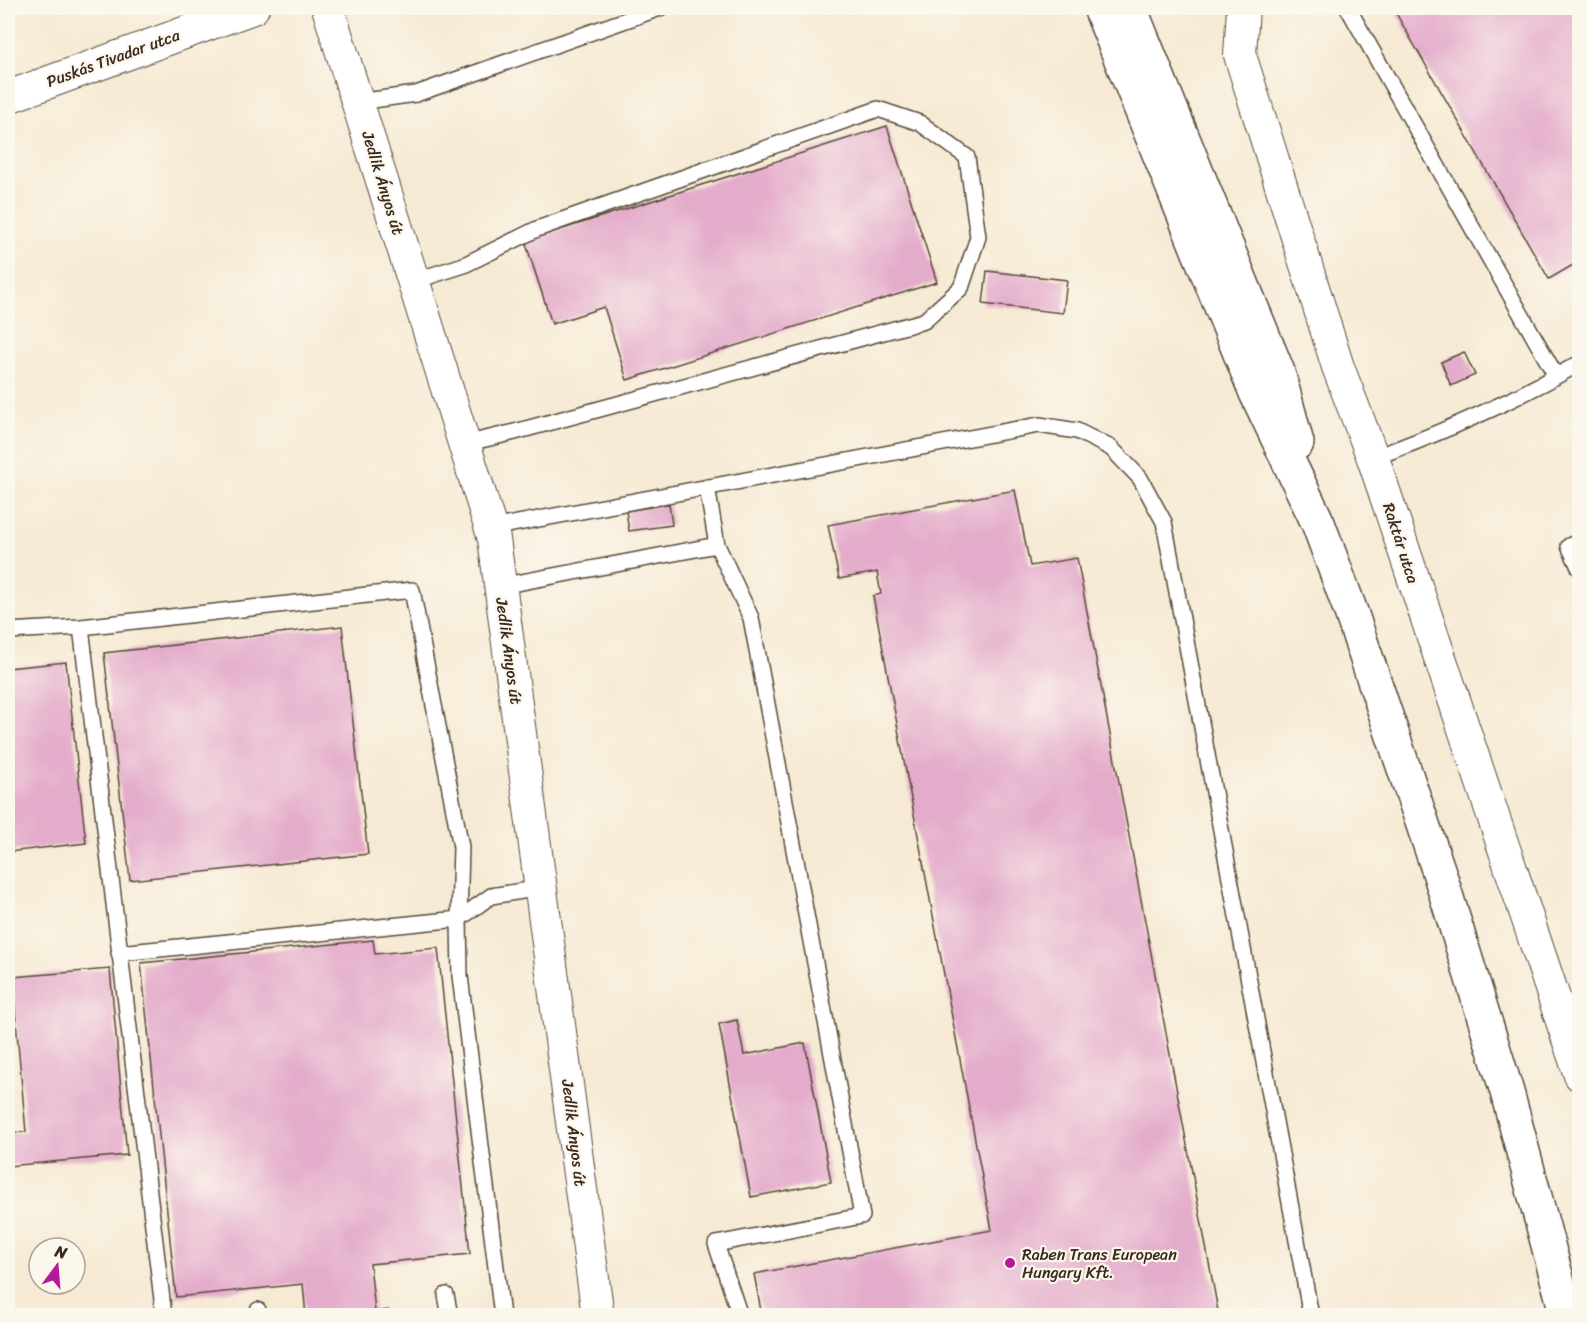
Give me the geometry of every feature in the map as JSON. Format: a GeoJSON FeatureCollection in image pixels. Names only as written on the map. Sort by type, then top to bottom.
{"type":"FeatureCollection","features":[{"type":"Feature","properties":{"kind":"main road"},"geometry":{"type":"LineString","coordinates":[[1100,8],[1256,393],[1318,523],[1351,612],[1443,883],[1507,1092],[1567,1316]]}},
{"type":"Feature","properties":{"kind":"main road"},"geometry":{"type":"LineString","coordinates":[[1130,8],[1278,372],[1318,523]]}},
{"type":"Feature","properties":{"kind":"street","name":"Puskás Tivadar utca"},"geometry":{"type":"LineString","coordinates":[[8,97],[253,8]]}},
{"type":"Feature","properties":{"kind":"street","name":"Jedlik Ányos út"},"geometry":{"type":"LineString","coordinates":[[328,8],[490,528],[501,586],[598,1316]]}},
{"type":"Feature","properties":{"kind":"street","name":"Raktár utca"},"geometry":{"type":"LineString","coordinates":[[1243,8],[1240,55],[1338,367],[1373,458],[1578,1066]]}},
{"type":"Feature","properties":{"kind":"lane"},"geometry":{"type":"LineString","coordinates":[[358,102],[416,94],[660,8]]}},
{"type":"Feature","properties":{"kind":"lane"},"geometry":{"type":"LineString","coordinates":[[1348,8],[1556,376]]}},
{"type":"Feature","properties":{"kind":"lane"},"geometry":{"type":"LineString","coordinates":[[414,281],[464,265],[537,229],[878,109],[920,123],[967,157],[978,237],[962,288],[924,321],[464,444]]}},
{"type":"Feature","properties":{"kind":"lane"},"geometry":{"type":"LineString","coordinates":[[1373,458],[1432,436],[1580,363]]}},
{"type":"Feature","properties":{"kind":"lane"},"geometry":{"type":"LineString","coordinates":[[490,528],[1039,424],[1077,431],[1111,448],[1140,478],[1164,522],[1311,1316]]}},
{"type":"Feature","properties":{"kind":"lane"},"geometry":{"type":"LineString","coordinates":[[707,488],[717,545],[751,618],[862,1216],[716,1244],[740,1316]]}},
{"type":"Feature","properties":{"kind":"lane"},"geometry":{"type":"LineString","coordinates":[[1580,541],[1569,546],[1580,569]]}},
{"type":"Feature","properties":{"kind":"lane"},"geometry":{"type":"LineString","coordinates":[[501,586],[717,545]]}},
{"type":"Feature","properties":{"kind":"lane"},"geometry":{"type":"LineString","coordinates":[[8,631],[81,627],[412,590],[461,847],[460,976],[502,1316]]}},
{"type":"Feature","properties":{"kind":"lane"},"geometry":{"type":"LineString","coordinates":[[81,627],[164,1316]]}},
{"type":"Feature","properties":{"kind":"lane"},"geometry":{"type":"LineString","coordinates":[[119,953],[459,919],[491,896],[541,888]]}},
{"type":"Feature","properties":{"kind":"lane"},"geometry":{"type":"LineString","coordinates":[[447,1295],[450,1316]]}},
{"type":"Feature","properties":{"kind":"building"},"geometry":{"type":"Polygon","coordinates":[[[1393,8],[1580,8],[1580,261],[1549,279],[1393,8]]]}},
{"type":"Feature","properties":{"kind":"building"},"geometry":{"type":"Polygon","coordinates":[[[887,126],[937,282],[627,380],[604,307],[552,324],[525,241],[887,126]]]}},
{"type":"Feature","properties":{"kind":"building"},"geometry":{"type":"Polygon","coordinates":[[[987,271],[1067,280],[1063,313],[983,304],[987,271]]]}},
{"type":"Feature","properties":{"kind":"building"},"geometry":{"type":"Polygon","coordinates":[[[1464,352],[1475,375],[1451,386],[1441,362],[1464,352]]]}},
{"type":"Feature","properties":{"kind":"building"},"geometry":{"type":"Polygon","coordinates":[[[1015,490],[1030,566],[1077,558],[1219,1316],[762,1316],[754,1274],[992,1230],[873,596],[881,594],[877,572],[839,579],[828,525],[1015,490]]]}},
{"type":"Feature","properties":{"kind":"building"},"geometry":{"type":"Polygon","coordinates":[[[669,504],[672,525],[629,531],[626,511],[669,504]]]}},
{"type":"Feature","properties":{"kind":"building"},"geometry":{"type":"Polygon","coordinates":[[[342,626],[368,854],[130,880],[104,653],[342,626]]]}},
{"type":"Feature","properties":{"kind":"building"},"geometry":{"type":"Polygon","coordinates":[[[66,662],[86,843],[8,852],[8,668],[66,662]]]}},
{"type":"Feature","properties":{"kind":"building"},"geometry":{"type":"Polygon","coordinates":[[[373,940],[375,954],[438,948],[470,1254],[370,1264],[375,1312],[388,1310],[388,1316],[306,1316],[303,1284],[176,1297],[141,963],[373,940]]]}},
{"type":"Feature","properties":{"kind":"building"},"geometry":{"type":"Polygon","coordinates":[[[110,969],[127,1155],[8,1166],[8,1133],[26,1132],[12,977],[110,969]]]}},
{"type":"Feature","properties":{"kind":"building"},"geometry":{"type":"Polygon","coordinates":[[[737,1020],[744,1055],[805,1043],[831,1182],[751,1197],[719,1024],[737,1020]]]}},
{"type":"Feature","properties":{"kind":"place","name":"Raben Trans European Hungary Kft."},"geometry":{"type":"Point","coordinates":[1010,1263]}}]}
